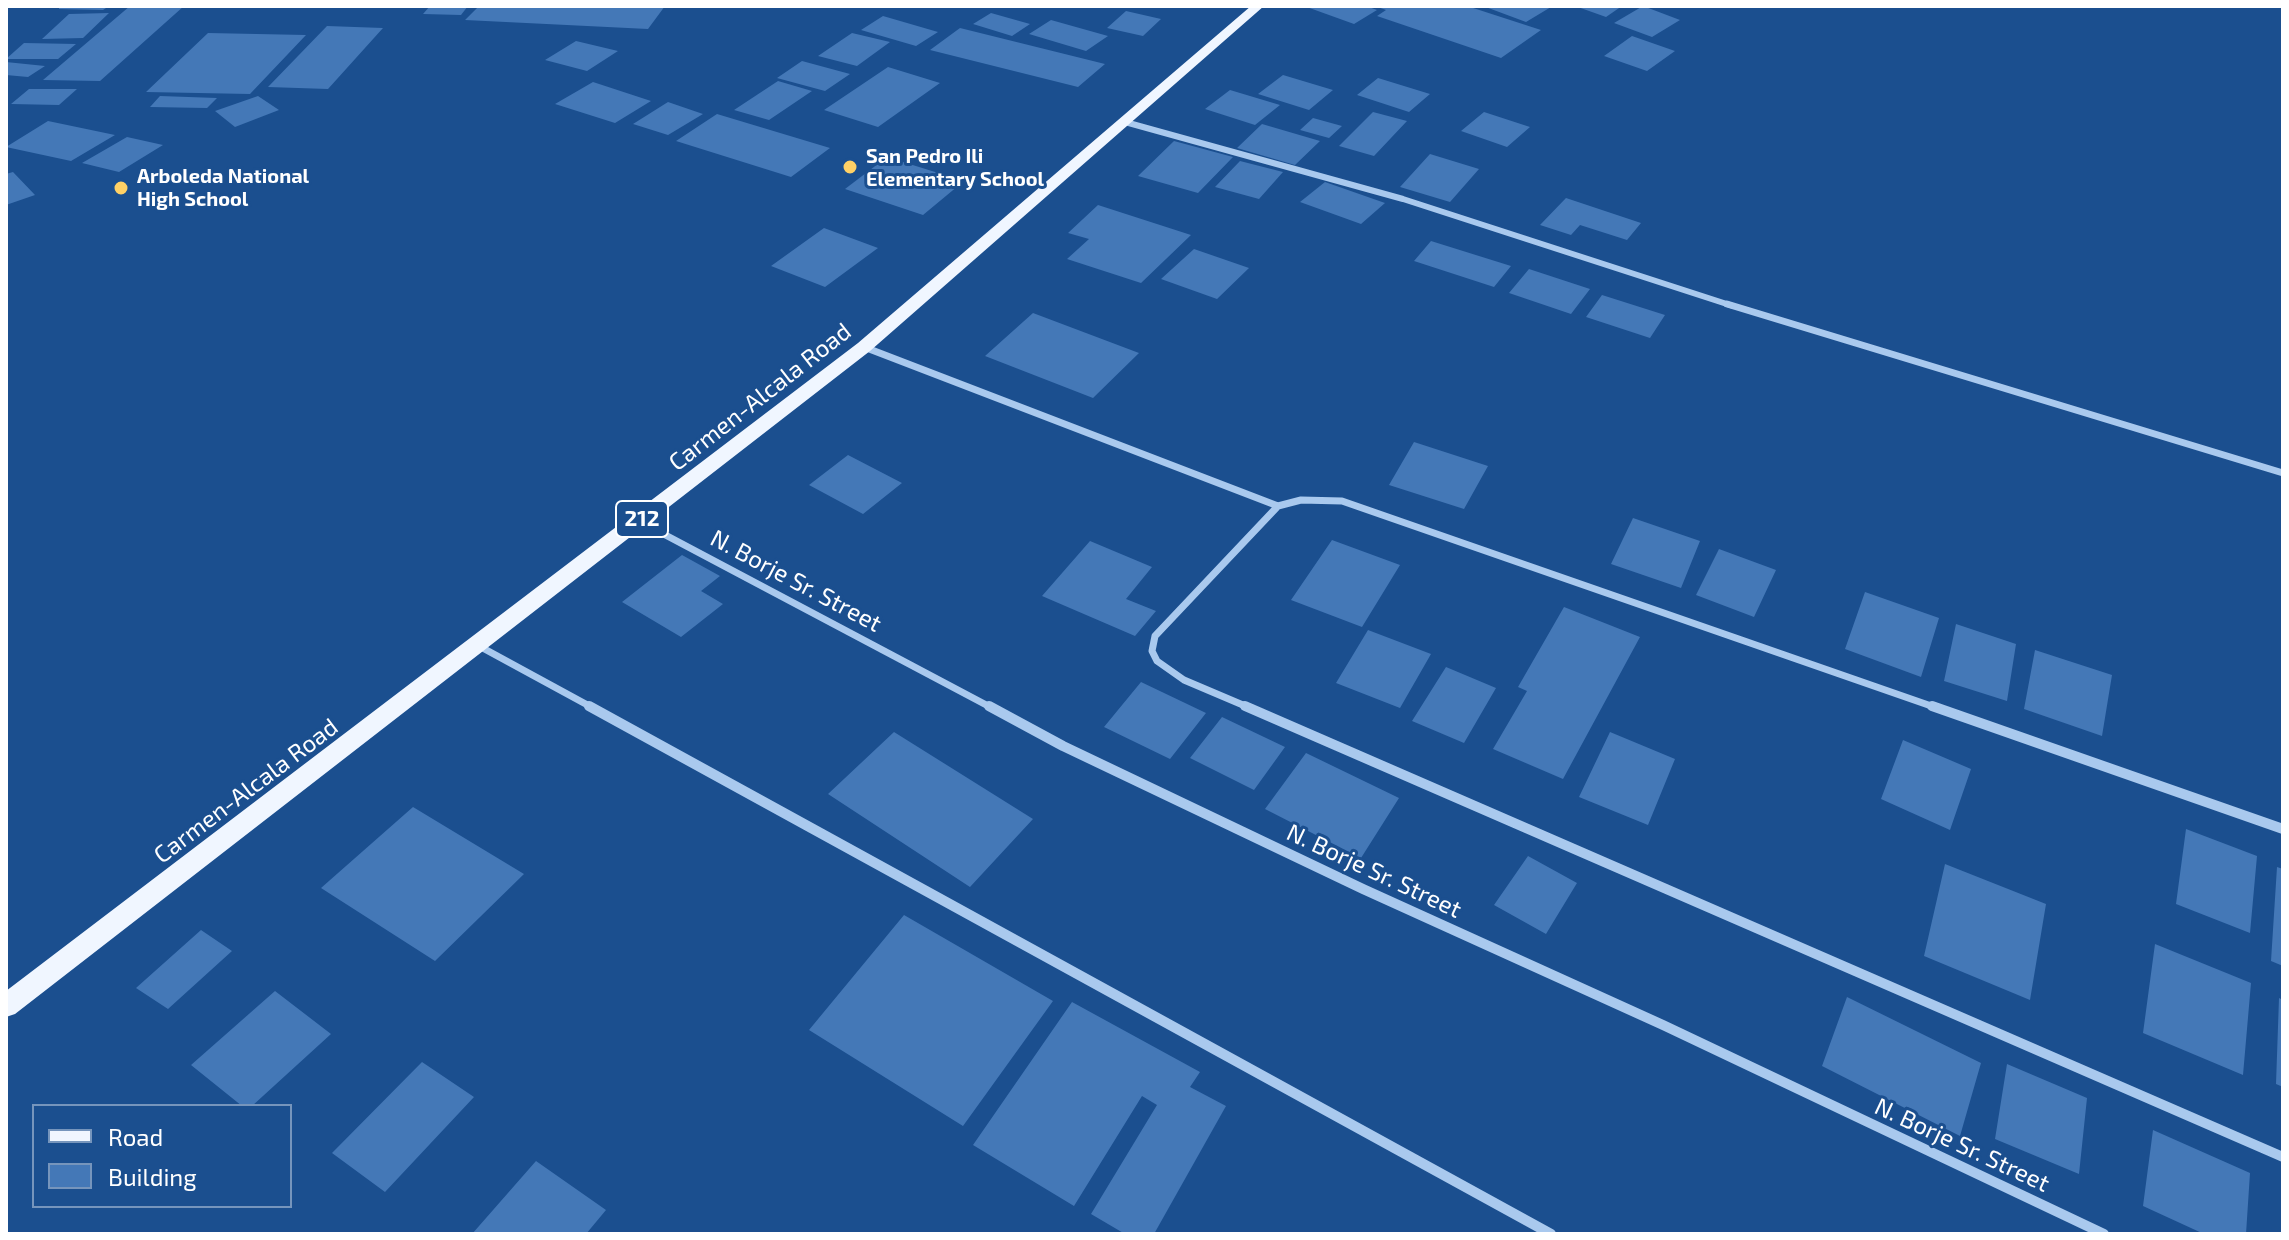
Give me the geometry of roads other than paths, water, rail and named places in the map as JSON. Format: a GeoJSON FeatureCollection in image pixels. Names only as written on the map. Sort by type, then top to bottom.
{"type":"FeatureCollection","features":[{"type":"Feature","properties":{"kind":"main road","name":"Carmen-Alcala Road"},"geometry":{"type":"LineString","coordinates":[[6,1006],[864,347],[1258,6]]}},
{"type":"Feature","properties":{"kind":"street"},"geometry":{"type":"LineString","coordinates":[[1125,122],[1403,199],[1734,306],[2283,473]]}},
{"type":"Feature","properties":{"kind":"street"},"geometry":{"type":"LineString","coordinates":[[864,347],[1278,506]]}},
{"type":"Feature","properties":{"kind":"street"},"geometry":{"type":"LineString","coordinates":[[2283,829],[1342,501],[1301,500],[1278,506],[1155,636],[1152,651],[1168,671],[2283,1157]]}},
{"type":"Feature","properties":{"kind":"street","name":"N. Borje Sr. Street"},"geometry":{"type":"LineString","coordinates":[[639,521],[1063,746],[2104,1234]]}},
{"type":"Feature","properties":{"kind":"street"},"geometry":{"type":"LineString","coordinates":[[477,645],[1551,1234]]}},
{"type":"Feature","properties":{"kind":"place","name":"San Pedro Ili Elementary School"},"geometry":{"type":"Point","coordinates":[850,167]}},
{"type":"Feature","properties":{"kind":"place","name":"Arboleda National High School"},"geometry":{"type":"Point","coordinates":[121,188]}}]}
